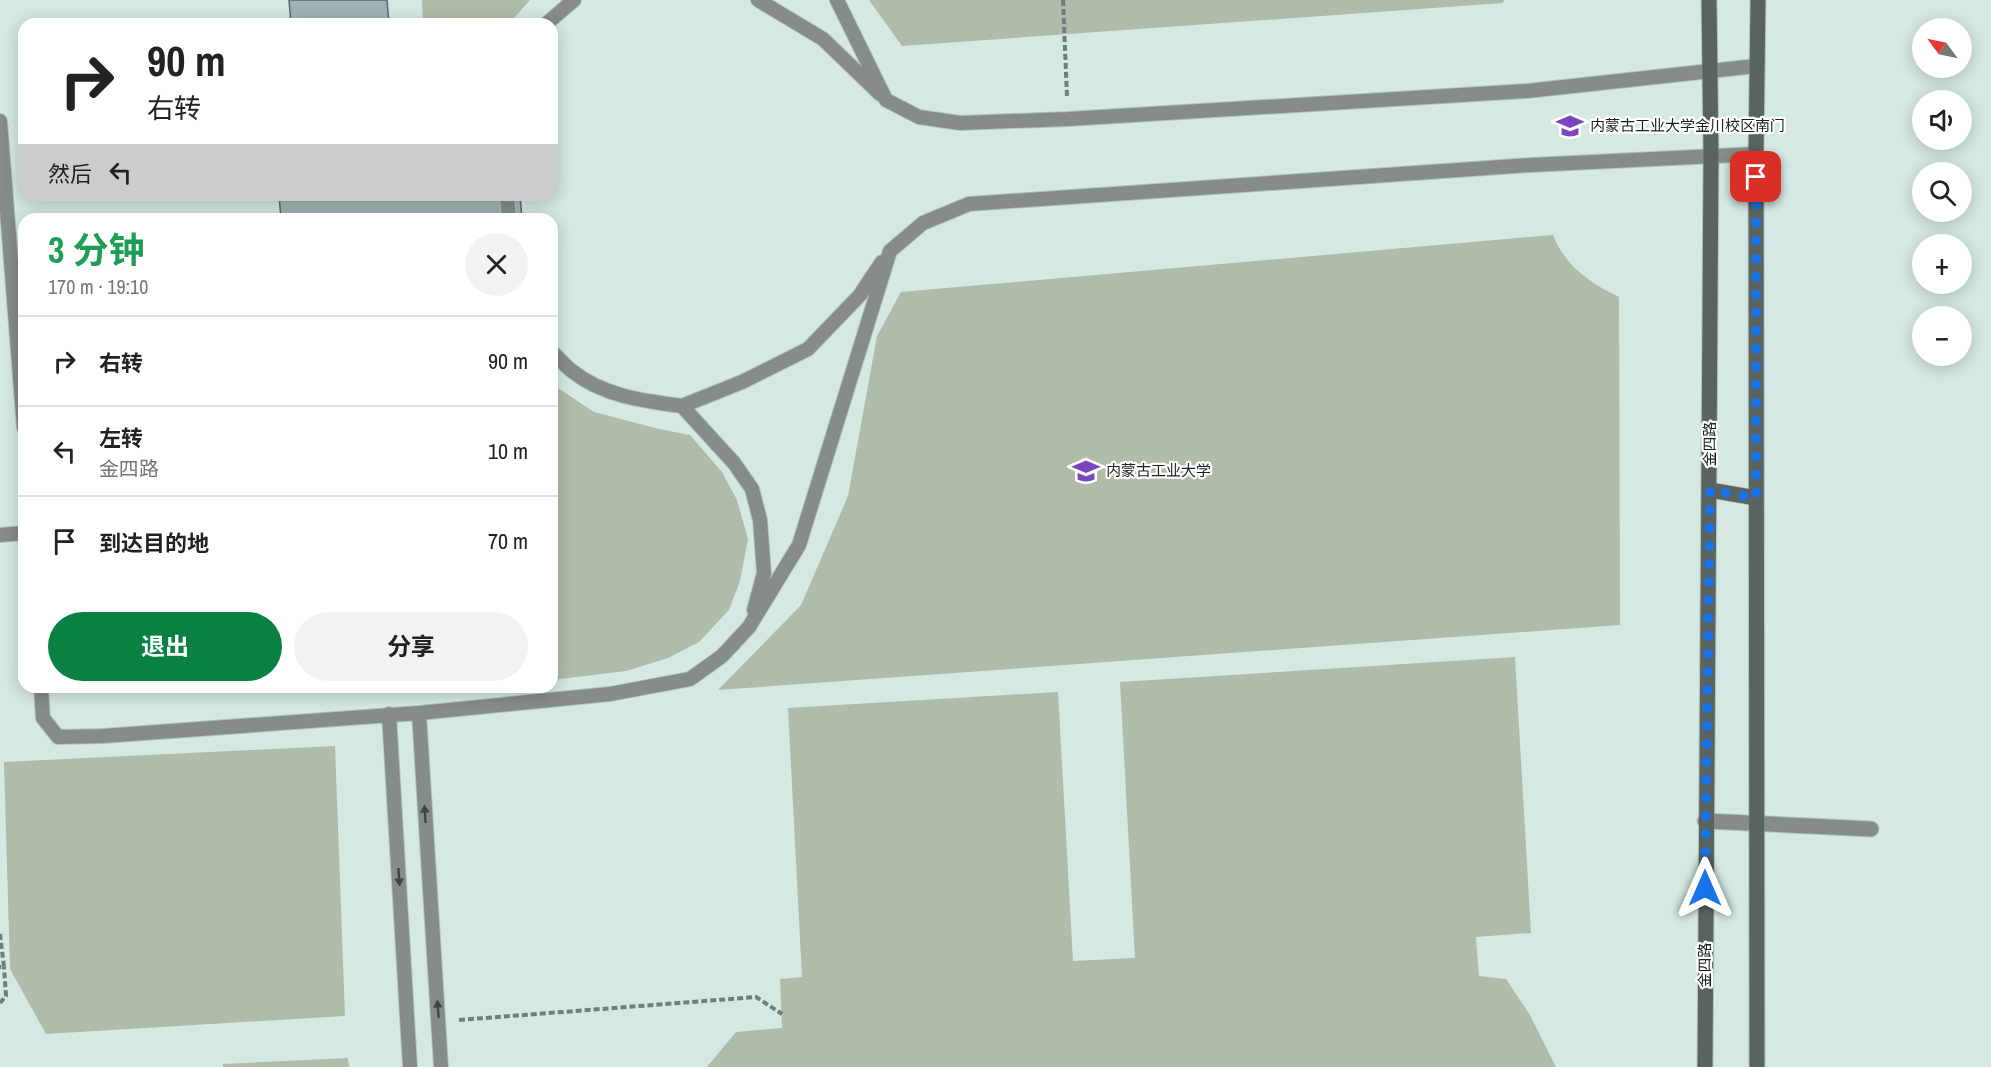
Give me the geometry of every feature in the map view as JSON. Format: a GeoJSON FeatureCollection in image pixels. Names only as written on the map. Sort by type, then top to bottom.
{"type":"FeatureCollection","features":[{"type":"Feature","properties":{"kind":"street","name":"金四路"},"geometry":{"type":"LineString","coordinates":[[1705,1067],[1705,821],[1712,156],[1709,71],[1710,0]]}},
{"type":"Feature","properties":{"kind":"street"},"geometry":{"type":"LineString","coordinates":[[1757,1067],[1756,66],[1758,0]]}},
{"type":"Feature","properties":{"kind":"street"},"geometry":{"type":"LineString","coordinates":[[1710,490],[1756,498]]}},
{"type":"Feature","properties":{"kind":"street"},"geometry":{"type":"LineString","coordinates":[[1705,821],[1871,829]]}},
{"type":"Feature","properties":{"kind":"lane"},"geometry":{"type":"LineString","coordinates":[[553,18],[574,0]]}},
{"type":"Feature","properties":{"kind":"lane"},"geometry":{"type":"LineString","coordinates":[[758,0],[823,39],[886,100],[919,117],[960,123],[1068,119],[1527,91],[1756,66]]}},
{"type":"Feature","properties":{"kind":"lane"},"geometry":{"type":"LineString","coordinates":[[837,0],[886,100]]}},
{"type":"Feature","properties":{"kind":"lane"},"geometry":{"type":"LineString","coordinates":[[0,121],[18,351]]}},
{"type":"Feature","properties":{"kind":"lane"},"geometry":{"type":"LineString","coordinates":[[558,358],[573,372],[606,391],[642,401],[681,406],[742,382],[808,349],[860,295],[890,251],[923,223],[969,204],[1531,165],[1756,154]]}},
{"type":"Feature","properties":{"kind":"lane"},"geometry":{"type":"LineString","coordinates":[[41,693],[43,717],[57,737],[103,736],[419,713],[610,694],[690,679],[722,656],[749,627],[799,545],[890,251]]}},
{"type":"Feature","properties":{"kind":"lane"},"geometry":{"type":"LineString","coordinates":[[681,406],[734,464],[752,489],[760,520],[764,573],[749,627]]}},
{"type":"Feature","properties":{"kind":"lane"},"geometry":{"type":"LineString","coordinates":[[0,535],[18,534]]}},
{"type":"Feature","properties":{"kind":"lane"},"geometry":{"type":"LineString","coordinates":[[419,713],[441,1067]]}},
{"type":"Feature","properties":{"kind":"lane"},"geometry":{"type":"LineString","coordinates":[[389,714],[410,1067]]}},
{"type":"Feature","properties":{"kind":"path"},"geometry":{"type":"LineString","coordinates":[[1063,0],[1068,119]]}},
{"type":"Feature","properties":{"kind":"path"},"geometry":{"type":"LineString","coordinates":[[0,934],[6,996],[0,1003]]}},
{"type":"Feature","properties":{"kind":"path"},"geometry":{"type":"LineString","coordinates":[[438,1021],[756,997],[782,1014]]}},
{"type":"Feature","properties":{"kind":"green space"},"geometry":{"type":"Polygon","coordinates":[[[422,0],[530,0],[514,18],[423,18],[422,0]]]}},
{"type":"Feature","properties":{"kind":"green space"},"geometry":{"type":"Polygon","coordinates":[[[869,0],[1504,0],[1503,3],[902,46],[869,0]]]}},
{"type":"Feature","properties":{"kind":"green space"},"geometry":{"type":"Polygon","coordinates":[[[1553,235],[1564,256],[1572,265],[1598,286],[1619,297],[1620,625],[718,690],[801,605],[848,496],[877,336],[901,292],[1553,235]]]}},
{"type":"Feature","properties":{"kind":"green space"},"geometry":{"type":"Polygon","coordinates":[[[558,388],[594,412],[690,435],[722,472],[737,500],[748,539],[740,581],[729,610],[699,642],[668,658],[626,671],[558,679],[558,388]]]}},
{"type":"Feature","properties":{"kind":"green space"},"geometry":{"type":"Polygon","coordinates":[[[1515,657],[1531,933],[1476,937],[1479,976],[1506,979],[1530,1015],[1556,1067],[707,1067],[736,1032],[782,1028],[780,979],[802,977],[788,708],[1058,692],[1073,961],[1135,958],[1120,682],[1515,657]]]}},
{"type":"Feature","properties":{"kind":"green space"},"geometry":{"type":"Polygon","coordinates":[[[335,746],[345,1016],[46,1034],[10,969],[4,762],[335,746]]]}},
{"type":"Feature","properties":{"kind":"green space"},"geometry":{"type":"Polygon","coordinates":[[[348,1058],[349,1067],[223,1067],[223,1064],[348,1058]]]}},
{"type":"Feature","properties":{"kind":"building"},"geometry":{"type":"Polygon","coordinates":[[[289,0],[387,0],[388,18],[290,18],[289,0]]]}},
{"type":"Feature","properties":{"kind":"building"},"geometry":{"type":"Polygon","coordinates":[[[280,201],[520,201],[522,213],[280,213],[280,201]]]}},
{"type":"Feature","properties":{"kind":"place","name":"内蒙古工业大学金川校区南门"},"geometry":{"type":"Point","coordinates":[1570,126]}},
{"type":"Feature","properties":{"kind":"place","name":"内蒙古工业大学"},"geometry":{"type":"Point","coordinates":[1086,471]}},
{"type":"Feature","properties":{"kind":"route"},"geometry":{"type":"LineString","coordinates":[[1705,888],[1710,490],[1756,498],[1756,177]]}}]}
